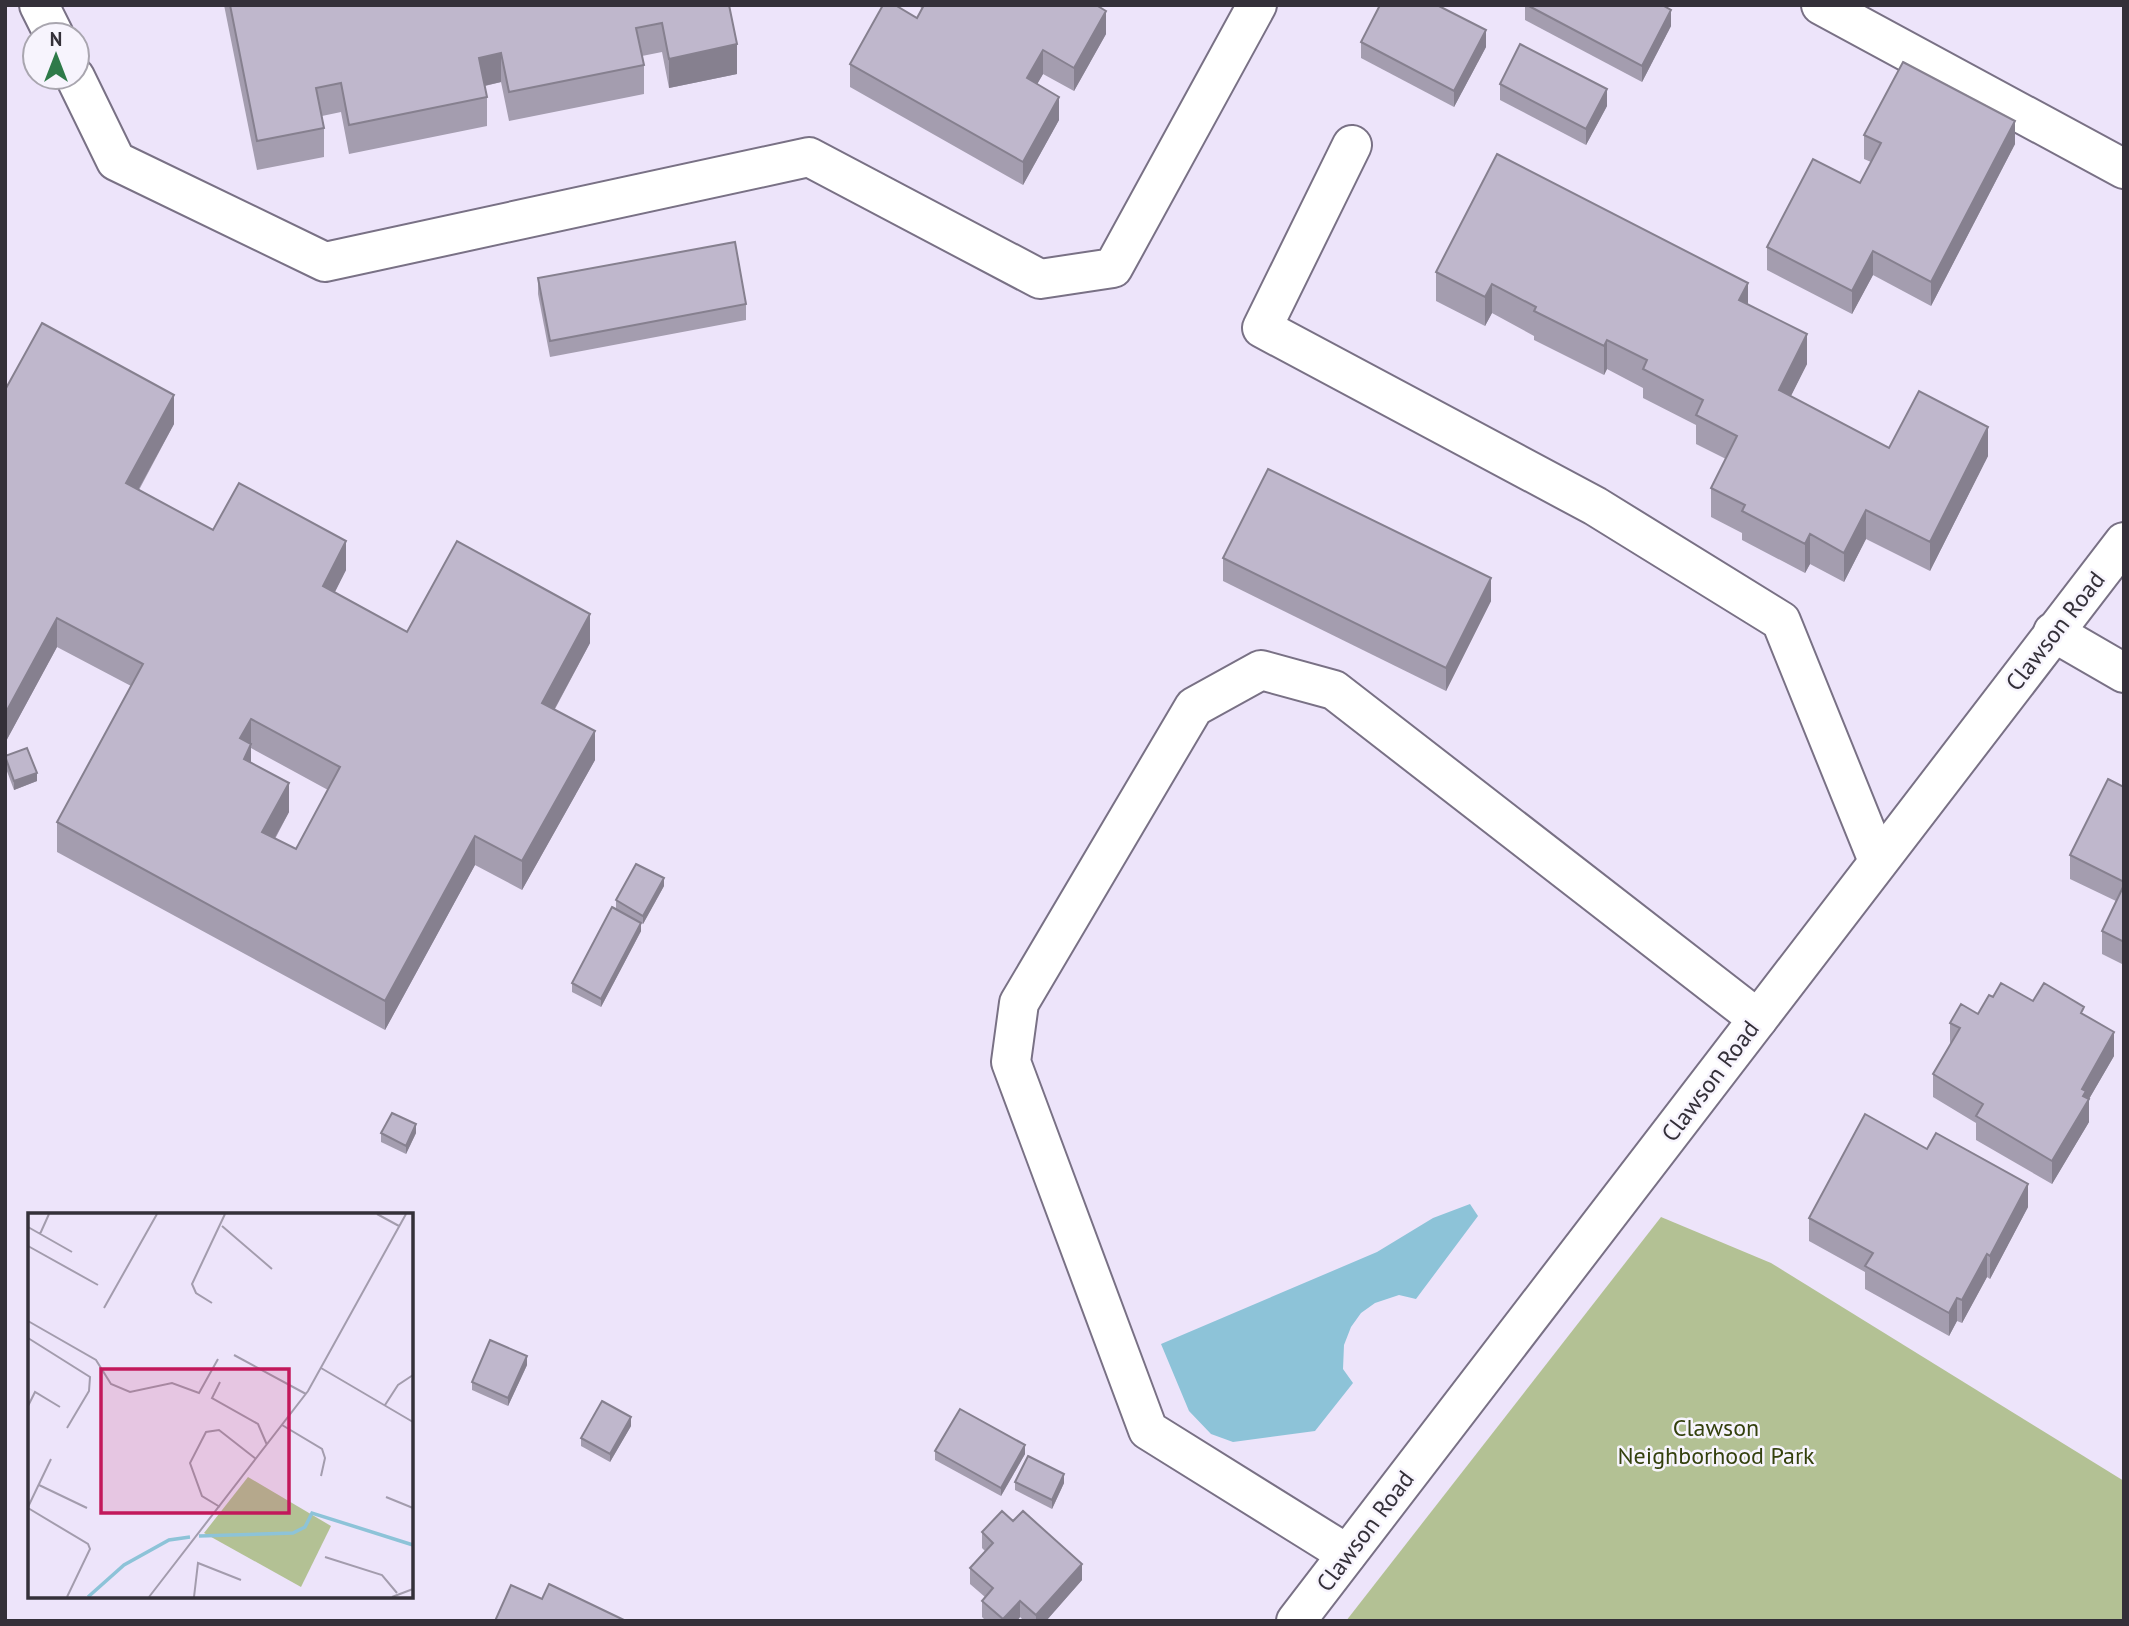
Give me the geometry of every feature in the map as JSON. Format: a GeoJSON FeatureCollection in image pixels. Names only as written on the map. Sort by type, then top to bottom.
{"type":"FeatureCollection","features":[{"type":"Feature","properties":{"kind":"street"},"geometry":{"type":"LineString","coordinates":[[40,5],[47,21]]}},
{"type":"Feature","properties":{"kind":"street"},"geometry":{"type":"LineString","coordinates":[[82,91],[116,161],[325,262],[809,157],[1040,279],[1113,268],[1257,5]]}},
{"type":"Feature","properties":{"kind":"street"},"geometry":{"type":"LineString","coordinates":[[1821,5],[2124,169]]}},
{"type":"Feature","properties":{"kind":"street"},"geometry":{"type":"LineString","coordinates":[[1352,145],[1262,328],[1595,506],[1781,621],[1878,861]]}},
{"type":"Feature","properties":{"kind":"street","name":"Clawson Road"},"geometry":{"type":"LineString","coordinates":[[1296,1621],[2124,542]]}},
{"type":"Feature","properties":{"kind":"street"},"geometry":{"type":"LineString","coordinates":[[2053,632],[2124,673]]}},
{"type":"Feature","properties":{"kind":"street"},"geometry":{"type":"LineString","coordinates":[[1347,1554],[1148,1430],[1011,1062],[1019,1003],[1194,707],[1261,670],[1334,690],[1758,1019]]}},
{"type":"Feature","properties":{"kind":"green space","name":"Clawson Neighborhood Park"},"geometry":{"type":"Polygon","coordinates":[[[1661,1217],[1771,1263],[2124,1481],[2124,1621],[1346,1621],[1661,1217]]]}},
{"type":"Feature","properties":{"kind":"water"},"geometry":{"type":"Polygon","coordinates":[[[1470,1204],[1478,1216],[1416,1299],[1399,1295],[1375,1303],[1361,1313],[1351,1327],[1344,1345],[1343,1369],[1353,1383],[1315,1431],[1233,1442],[1211,1434],[1189,1411],[1161,1344],[1377,1252],[1433,1218],[1470,1204]]]}},
{"type":"Feature","properties":{"kind":"building"},"geometry":{"type":"Polygon","coordinates":[[[230,5],[729,5],[737,44],[669,59],[662,23],[636,28],[644,65],[509,92],[501,53],[479,58],[487,97],[349,125],[341,83],[316,88],[324,128],[257,141],[230,5]]]}},
{"type":"Feature","properties":{"kind":"building"},"geometry":{"type":"Polygon","coordinates":[[[883,5],[895,5],[917,18],[924,5],[1096,5],[1106,11],[1074,68],[1043,50],[1027,78],[1059,97],[1023,162],[850,64],[883,5]]]}},
{"type":"Feature","properties":{"kind":"building"},"geometry":{"type":"Polygon","coordinates":[[[1380,5],[1437,5],[1486,30],[1454,91],[1361,42],[1380,5]]]}},
{"type":"Feature","properties":{"kind":"building"},"geometry":{"type":"Polygon","coordinates":[[[1527,5],[1662,5],[1671,10],[1642,66],[1527,5]]]}},
{"type":"Feature","properties":{"kind":"building"},"geometry":{"type":"Polygon","coordinates":[[[1520,44],[1607,89],[1586,129],[1500,84],[1520,44]]]}},
{"type":"Feature","properties":{"kind":"building"},"geometry":{"type":"Polygon","coordinates":[[[1903,62],[2015,121],[1931,282],[1873,251],[1852,291],[1767,247],[1813,159],[1860,183],[1881,143],[1864,135],[1903,62]]]}},
{"type":"Feature","properties":{"kind":"building"},"geometry":{"type":"Polygon","coordinates":[[[1497,154],[1748,283],[1739,300],[1807,334],[1779,390],[1889,448],[1919,391],[1988,427],[1930,542],[1866,510],[1844,553],[1810,534],[1805,544],[1742,511],[1745,505],[1711,488],[1737,436],[1696,415],[1703,400],[1643,369],[1647,360],[1607,340],[1604,346],[1534,311],[1536,307],[1492,284],[1485,297],[1436,272],[1497,154]]]}},
{"type":"Feature","properties":{"kind":"building"},"geometry":{"type":"Polygon","coordinates":[[[735,242],[746,304],[550,341],[538,278],[735,242]]]}},
{"type":"Feature","properties":{"kind":"building"},"geometry":{"type":"Polygon","coordinates":[[[42,323],[174,395],[126,483],[213,530],[239,483],[346,541],[323,586],[407,632],[457,541],[590,614],[542,703],[595,731],[522,861],[475,836],[385,1001],[57,822],[143,664],[57,618],[5,714],[5,390],[42,323]],[[251,719],[240,738],[251,744],[244,759],[289,783],[262,832],[296,849],[340,767],[251,719]]]}},
{"type":"Feature","properties":{"kind":"building"},"geometry":{"type":"Polygon","coordinates":[[[1268,469],[1491,578],[1446,668],[1223,558],[1268,469]]]}},
{"type":"Feature","properties":{"kind":"building"},"geometry":{"type":"Polygon","coordinates":[[[27,748],[37,773],[14,781],[5,756],[27,748]]]}},
{"type":"Feature","properties":{"kind":"building"},"geometry":{"type":"Polygon","coordinates":[[[2108,779],[2124,787],[2124,882],[2070,855],[2108,779]]]}},
{"type":"Feature","properties":{"kind":"building"},"geometry":{"type":"Polygon","coordinates":[[[636,864],[664,878],[643,916],[616,900],[636,864]]]}},
{"type":"Feature","properties":{"kind":"building"},"geometry":{"type":"Polygon","coordinates":[[[2124,885],[2124,942],[2102,931],[2124,885]]]}},
{"type":"Feature","properties":{"kind":"building"},"geometry":{"type":"Polygon","coordinates":[[[612,907],[641,923],[601,999],[572,983],[612,907]]]}},
{"type":"Feature","properties":{"kind":"building"},"geometry":{"type":"Polygon","coordinates":[[[2001,983],[2033,1001],[2044,983],[2084,1007],[2081,1013],[2114,1032],[2082,1089],[2086,1091],[2083,1096],[2089,1099],[2052,1161],[1976,1116],[1983,1104],[1933,1074],[1960,1028],[1950,1023],[1961,1004],[1978,1014],[1989,995],[1993,997],[2001,983]]]}},
{"type":"Feature","properties":{"kind":"building"},"geometry":{"type":"Polygon","coordinates":[[[392,1113],[416,1124],[406,1146],[381,1133],[392,1113]]]}},
{"type":"Feature","properties":{"kind":"building"},"geometry":{"type":"Polygon","coordinates":[[[1865,1114],[1927,1149],[1936,1133],[2028,1184],[1990,1256],[1987,1254],[1962,1300],[1957,1298],[1949,1313],[1865,1266],[1873,1253],[1809,1218],[1865,1114]]]}},
{"type":"Feature","properties":{"kind":"building"},"geometry":{"type":"Polygon","coordinates":[[[490,1340],[527,1356],[508,1398],[472,1382],[490,1340]]]}},
{"type":"Feature","properties":{"kind":"building"},"geometry":{"type":"Polygon","coordinates":[[[602,1401],[631,1417],[610,1454],[581,1438],[602,1401]]]}},
{"type":"Feature","properties":{"kind":"building"},"geometry":{"type":"Polygon","coordinates":[[[960,1409],[1025,1445],[1001,1488],[935,1451],[960,1409]]]}},
{"type":"Feature","properties":{"kind":"building"},"geometry":{"type":"Polygon","coordinates":[[[1028,1456],[1064,1474],[1052,1500],[1015,1482],[1028,1456]]]}},
{"type":"Feature","properties":{"kind":"building"},"geometry":{"type":"Polygon","coordinates":[[[1002,1511],[1013,1521],[1023,1511],[1082,1564],[1036,1615],[1020,1601],[1003,1619],[982,1601],[993,1588],[970,1568],[993,1543],[982,1532],[1002,1511]]]}},
{"type":"Feature","properties":{"kind":"building"},"geometry":{"type":"Polygon","coordinates":[[[549,1584],[626,1621],[495,1621],[511,1585],[542,1599],[549,1584]]]}}]}
